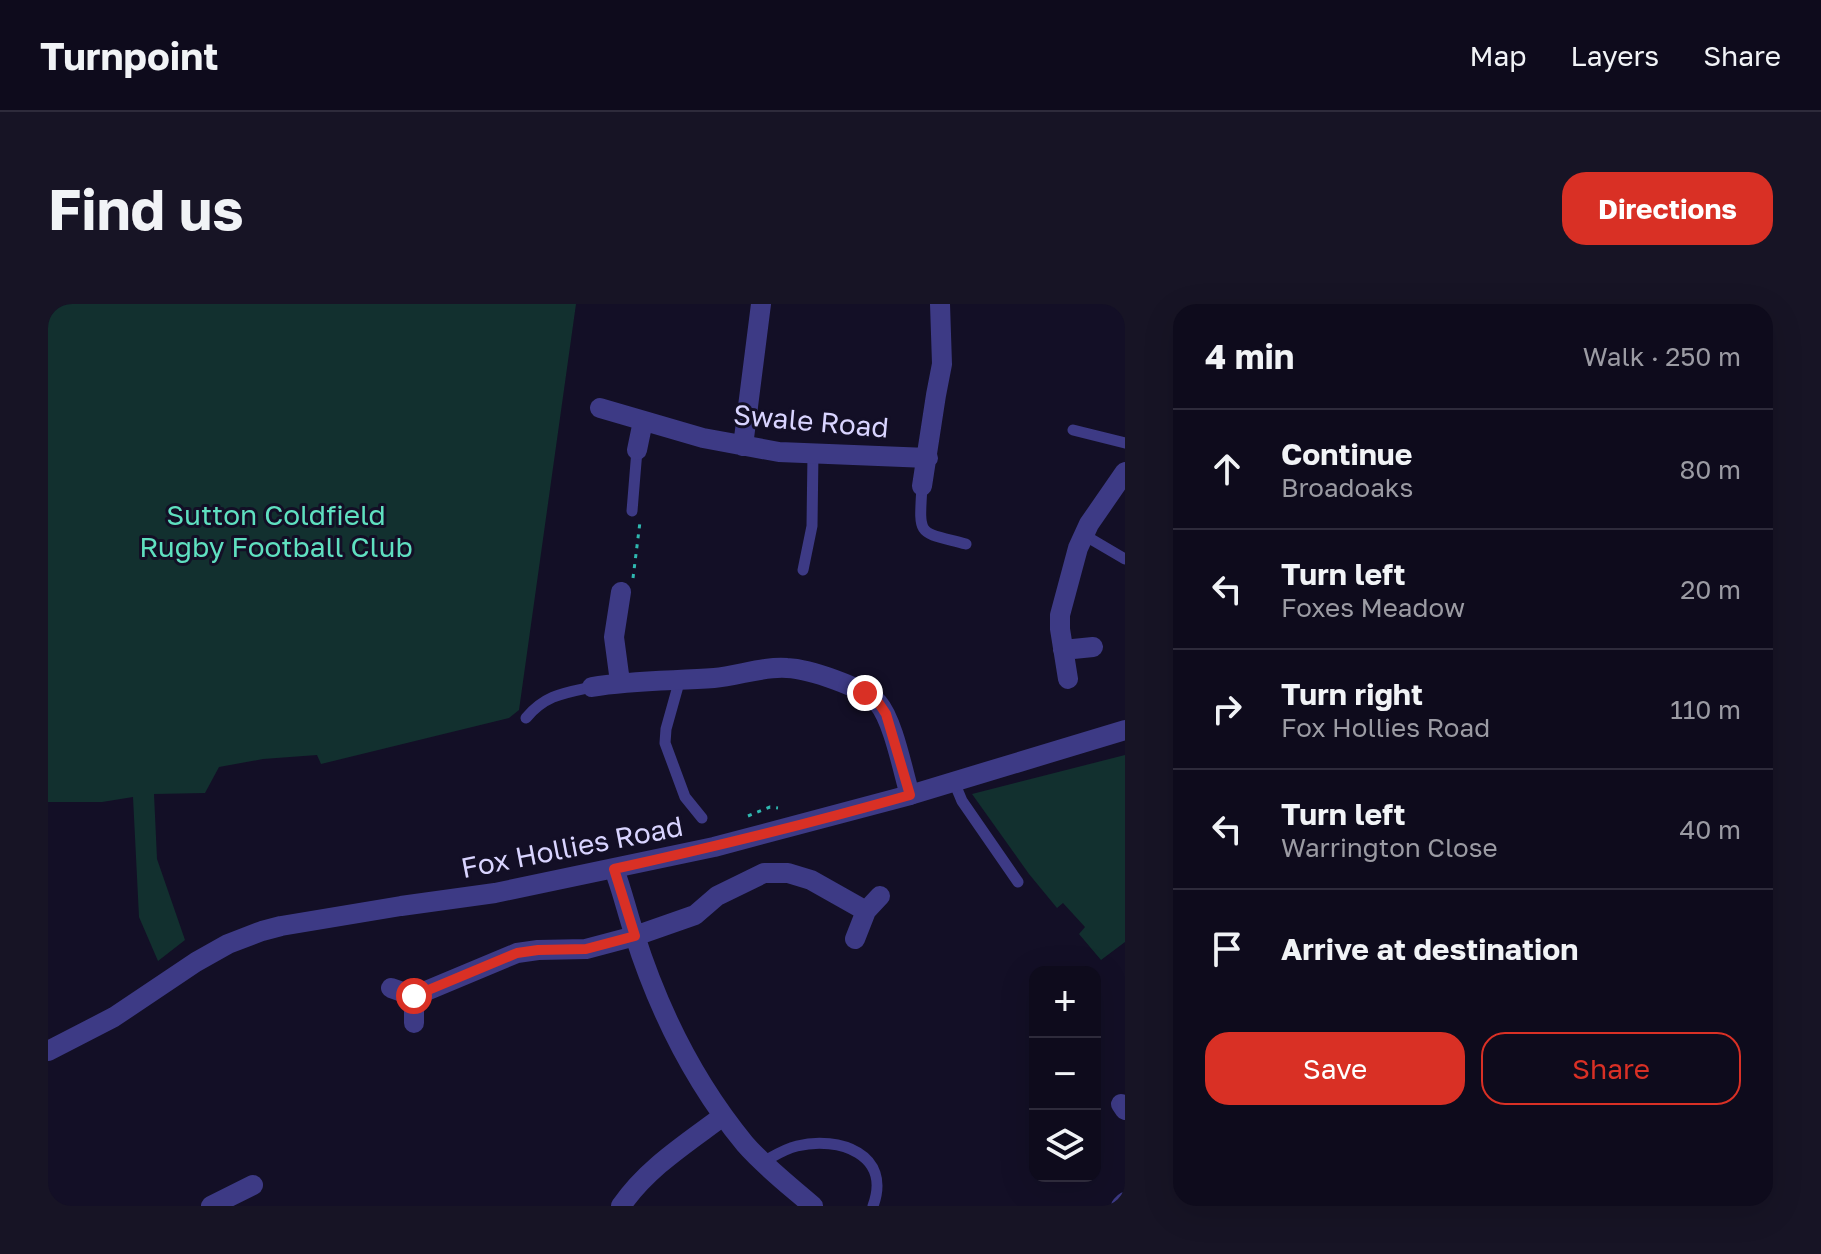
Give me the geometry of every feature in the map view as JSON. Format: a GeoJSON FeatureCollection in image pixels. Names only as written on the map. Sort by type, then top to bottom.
{"type":"FeatureCollection","features":[{"type":"Feature","properties":{"kind":"street"},"geometry":{"type":"LineString","coordinates":[[743,446],[761,304]]}},
{"type":"Feature","properties":{"kind":"street","name":"Swale Road"},"geometry":{"type":"LineString","coordinates":[[922,486],[942,364],[940,304]]}},
{"type":"Feature","properties":{"kind":"street","name":"Swale Road"},"geometry":{"type":"LineString","coordinates":[[600,408],[703,438],[779,452],[928,458]]}},
{"type":"Feature","properties":{"kind":"street"},"geometry":{"type":"LineString","coordinates":[[637,450],[643,421]]}},
{"type":"Feature","properties":{"kind":"street"},"geometry":{"type":"LineString","coordinates":[[1068,679],[1060,615],[1078,548],[1089,524],[1125,472]]}},
{"type":"Feature","properties":{"kind":"street"},"geometry":{"type":"LineString","coordinates":[[620,682],[614,637],[621,592]]}},
{"type":"Feature","properties":{"kind":"street"},"geometry":{"type":"LineString","coordinates":[[1063,650],[1093,647]]}},
{"type":"Feature","properties":{"kind":"street"},"geometry":{"type":"LineString","coordinates":[[592,687],[620,682],[716,678],[784,667],[832,679],[878,702],[886,714],[910,795]]}},
{"type":"Feature","properties":{"kind":"street","name":"Fox Hollies Road"},"geometry":{"type":"LineString","coordinates":[[48,1051],[114,1017],[228,944],[262,931],[495,893],[714,847],[833,817],[1125,730]]}},
{"type":"Feature","properties":{"kind":"street"},"geometry":{"type":"LineString","coordinates":[[614,869],[635,936],[670,1027],[685,1055],[723,1116],[747,1146],[813,1206]]}},
{"type":"Feature","properties":{"kind":"street"},"geometry":{"type":"LineString","coordinates":[[391,988],[414,996],[517,953],[586,949],[635,936],[695,915],[717,896],[764,873],[788,873],[873,903],[855,939]]}},
{"type":"Feature","properties":{"kind":"street"},"geometry":{"type":"LineString","coordinates":[[414,996],[414,1023]]}},
{"type":"Feature","properties":{"kind":"street"},"geometry":{"type":"LineString","coordinates":[[621,1206],[657,1165],[723,1116]]}},
{"type":"Feature","properties":{"kind":"street"},"geometry":{"type":"LineString","coordinates":[[214,1205],[253,1185]]}},
{"type":"Feature","properties":{"kind":"lane"},"geometry":{"type":"LineString","coordinates":[[1073,430],[1125,443]]}},
{"type":"Feature","properties":{"kind":"lane"},"geometry":{"type":"LineString","coordinates":[[632,511],[637,450]]}},
{"type":"Feature","properties":{"kind":"lane"},"geometry":{"type":"LineString","coordinates":[[803,570],[812,526],[813,453]]}},
{"type":"Feature","properties":{"kind":"lane"},"geometry":{"type":"LineString","coordinates":[[922,486],[922,528],[927,533],[966,544]]}},
{"type":"Feature","properties":{"kind":"lane"},"geometry":{"type":"LineString","coordinates":[[1084,535],[1125,559]]}},
{"type":"Feature","properties":{"kind":"lane"},"geometry":{"type":"LineString","coordinates":[[680,679],[665,743],[685,797],[702,818]]}},
{"type":"Feature","properties":{"kind":"lane"},"geometry":{"type":"LineString","coordinates":[[526,718],[537,705],[550,697],[592,687]]}},
{"type":"Feature","properties":{"kind":"lane"},"geometry":{"type":"LineString","coordinates":[[954,782],[962,801],[1018,882]]}},
{"type":"Feature","properties":{"kind":"lane"},"geometry":{"type":"LineString","coordinates":[[763,1162],[795,1146],[813,1143],[853,1150],[866,1158],[878,1178],[873,1206]]}},
{"type":"Feature","properties":{"kind":"green space","name":"Sutton Coldfield Rugby Football Club"},"geometry":{"type":"Polygon","coordinates":[[[48,304],[576,304],[519,710],[509,718],[321,764],[317,755],[263,759],[219,767],[205,793],[154,794],[157,859],[185,940],[158,961],[139,917],[133,797],[102,802],[48,802],[48,304]]]}},
{"type":"Feature","properties":{"kind":"green space"},"geometry":{"type":"Polygon","coordinates":[[[1125,755],[1125,942],[1101,960],[1079,934],[1085,927],[1063,903],[1057,908],[972,794],[1125,755]]]}},
{"type":"Feature","properties":{"kind":"route"},"geometry":{"type":"LineString","coordinates":[[414,996],[517,953],[586,949],[635,936],[614,869],[714,847],[910,795],[886,714],[878,702],[865,693]]}}]}
